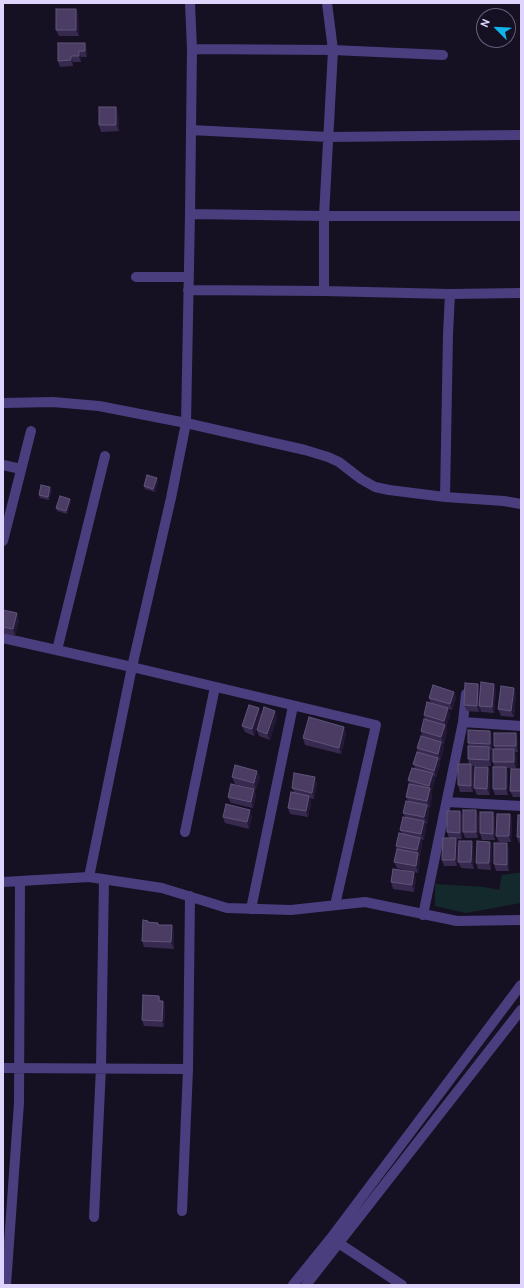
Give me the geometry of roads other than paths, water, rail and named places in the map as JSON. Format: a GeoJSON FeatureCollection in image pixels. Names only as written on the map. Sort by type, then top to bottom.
{"type":"FeatureCollection","features":[{"type":"Feature","properties":{"kind":"street"},"geometry":{"type":"LineString","coordinates":[[89,877],[132,667],[171,498],[186,423],[192,49],[190,3]]}},
{"type":"Feature","properties":{"kind":"street"},"geometry":{"type":"LineString","coordinates":[[324,292],[324,216],[333,50],[327,3]]}},
{"type":"Feature","properties":{"kind":"street"},"geometry":{"type":"LineString","coordinates":[[192,49],[333,50],[443,55]]}},
{"type":"Feature","properties":{"kind":"street"},"geometry":{"type":"LineString","coordinates":[[191,130],[328,137],[521,135]]}},
{"type":"Feature","properties":{"kind":"street"},"geometry":{"type":"LineString","coordinates":[[190,214],[521,216]]}},
{"type":"Feature","properties":{"kind":"street"},"geometry":{"type":"LineString","coordinates":[[136,277],[188,277]]}},
{"type":"Feature","properties":{"kind":"street"},"geometry":{"type":"LineString","coordinates":[[188,290],[450,294],[521,293]]}},
{"type":"Feature","properties":{"kind":"street"},"geometry":{"type":"LineString","coordinates":[[445,497],[450,294]]}},
{"type":"Feature","properties":{"kind":"street"},"geometry":{"type":"LineString","coordinates":[[3,403],[53,402],[99,406],[186,423],[305,450],[339,462],[361,479],[375,487],[445,497],[504,501],[521,504]]}},
{"type":"Feature","properties":{"kind":"street"},"geometry":{"type":"LineString","coordinates":[[3,541],[31,431]]}},
{"type":"Feature","properties":{"kind":"street"},"geometry":{"type":"LineString","coordinates":[[57,650],[105,456]]}},
{"type":"Feature","properties":{"kind":"street"},"geometry":{"type":"LineString","coordinates":[[3,465],[21,469]]}},
{"type":"Feature","properties":{"kind":"street"},"geometry":{"type":"LineString","coordinates":[[3,638],[376,725],[334,905]]}},
{"type":"Feature","properties":{"kind":"street"},"geometry":{"type":"LineString","coordinates":[[185,832],[215,687]]}},
{"type":"Feature","properties":{"kind":"street"},"geometry":{"type":"LineString","coordinates":[[423,915],[463,722],[467,688]]}},
{"type":"Feature","properties":{"kind":"street"},"geometry":{"type":"LineString","coordinates":[[252,909],[293,706]]}},
{"type":"Feature","properties":{"kind":"street"},"geometry":{"type":"LineString","coordinates":[[463,722],[521,726]]}},
{"type":"Feature","properties":{"kind":"street"},"geometry":{"type":"LineString","coordinates":[[447,802],[521,806]]}},
{"type":"Feature","properties":{"kind":"street"},"geometry":{"type":"LineString","coordinates":[[3,882],[89,877],[162,888],[227,908],[291,910],[365,902],[457,921],[521,920]]}},
{"type":"Feature","properties":{"kind":"street"},"geometry":{"type":"LineString","coordinates":[[94,1217],[101,1067],[104,879]]}},
{"type":"Feature","properties":{"kind":"street"},"geometry":{"type":"LineString","coordinates":[[6,1285],[19,1103],[20,881]]}},
{"type":"Feature","properties":{"kind":"street"},"geometry":{"type":"LineString","coordinates":[[182,1211],[188,1069],[190,896]]}},
{"type":"Feature","properties":{"kind":"street"},"geometry":{"type":"LineString","coordinates":[[293,1285],[331,1238],[521,985]]}},
{"type":"Feature","properties":{"kind":"street"},"geometry":{"type":"LineString","coordinates":[[306,1285],[340,1244],[521,1010]]}},
{"type":"Feature","properties":{"kind":"street"},"geometry":{"type":"LineString","coordinates":[[3,1068],[101,1067],[188,1069]]}},
{"type":"Feature","properties":{"kind":"street"},"geometry":{"type":"LineString","coordinates":[[331,1238],[402,1285]]}}]}
